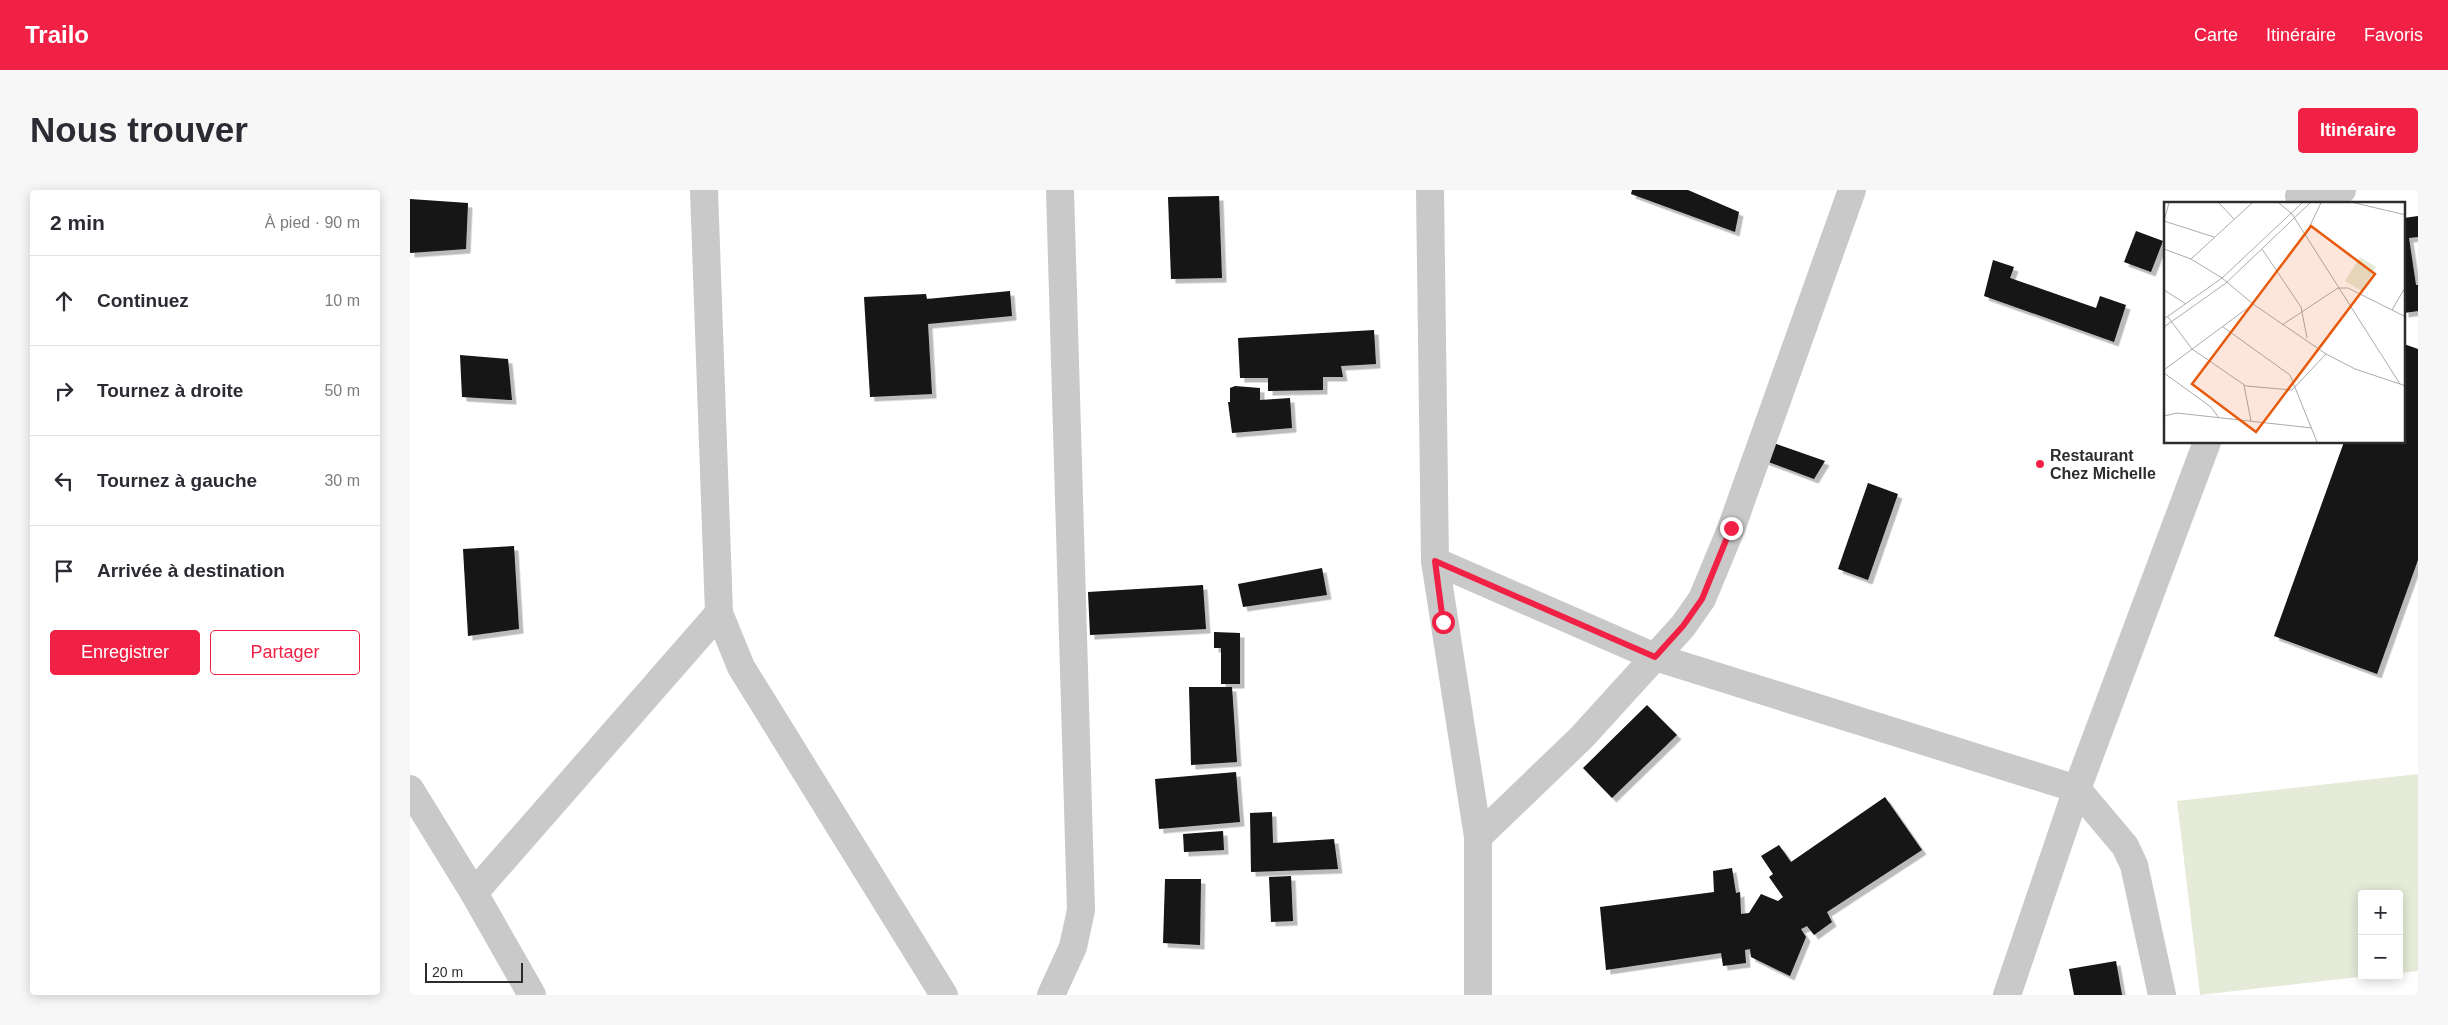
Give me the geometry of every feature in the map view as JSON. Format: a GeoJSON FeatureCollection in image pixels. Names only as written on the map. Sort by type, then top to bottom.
{"type":"FeatureCollection","features":[{"type":"Feature","properties":{"kind":"street"},"geometry":{"type":"LineString","coordinates":[[704,190],[719,613],[741,667],[944,995]]}},
{"type":"Feature","properties":{"kind":"street"},"geometry":{"type":"LineString","coordinates":[[1051,995],[1072,947],[1081,910],[1060,190]]}},
{"type":"Feature","properties":{"kind":"street"},"geometry":{"type":"LineString","coordinates":[[1478,837],[1582,737],[1683,626],[1702,599],[1731,528],[1852,190]]}},
{"type":"Feature","properties":{"kind":"street"},"geometry":{"type":"LineString","coordinates":[[2299,197],[2342,190]]}},
{"type":"Feature","properties":{"kind":"street"},"geometry":{"type":"LineString","coordinates":[[1423,192],[1435,561],[1478,837],[1478,995]]}},
{"type":"Feature","properties":{"kind":"street"},"geometry":{"type":"LineString","coordinates":[[2007,995],[2077,790],[2206,444]]}},
{"type":"Feature","properties":{"kind":"street"},"geometry":{"type":"LineString","coordinates":[[1435,561],[1655,657],[2077,790],[2125,846],[2134,866],[2162,995]]}},
{"type":"Feature","properties":{"kind":"street"},"geometry":{"type":"LineString","coordinates":[[474,893],[719,613]]}},
{"type":"Feature","properties":{"kind":"street"},"geometry":{"type":"LineString","coordinates":[[410,789],[474,893],[532,995]]}},
{"type":"Feature","properties":{"kind":"green space"},"geometry":{"type":"Polygon","coordinates":[[[2418,774],[2418,971],[2403,973],[2403,890],[2358,890],[2358,977],[2200,995],[2177,801],[2418,774]]]}},
{"type":"Feature","properties":{"kind":"building"},"geometry":{"type":"Polygon","coordinates":[[[1632,190],[1688,190],[1739,212],[1735,232],[1631,194],[1632,190]]]}},
{"type":"Feature","properties":{"kind":"building"},"geometry":{"type":"Polygon","coordinates":[[[1219,196],[1222,278],[1171,279],[1168,197],[1219,196]]]}},
{"type":"Feature","properties":{"kind":"building"},"geometry":{"type":"Polygon","coordinates":[[[410,199],[468,203],[466,249],[410,253],[410,199]]]}},
{"type":"Feature","properties":{"kind":"building"},"geometry":{"type":"Polygon","coordinates":[[[2418,216],[2418,237],[2409,238],[2416,285],[2418,285],[2418,311],[2406,313],[2406,218],[2418,216]]]}},
{"type":"Feature","properties":{"kind":"building"},"geometry":{"type":"Polygon","coordinates":[[[2136,231],[2163,241],[2151,272],[2124,262],[2136,231]]]}},
{"type":"Feature","properties":{"kind":"building"},"geometry":{"type":"Polygon","coordinates":[[[1993,260],[2014,267],[2010,278],[2096,308],[2100,296],[2126,305],[2114,342],[1984,296],[1993,260]]]}},
{"type":"Feature","properties":{"kind":"building"},"geometry":{"type":"Polygon","coordinates":[[[1010,291],[1012,316],[928,324],[932,394],[870,397],[864,297],[926,294],[927,299],[1010,291]]]}},
{"type":"Feature","properties":{"kind":"building"},"geometry":{"type":"Polygon","coordinates":[[[1374,330],[1376,364],[1341,366],[1343,377],[1323,377],[1323,390],[1268,391],[1268,378],[1240,378],[1238,338],[1374,330]]]}},
{"type":"Feature","properties":{"kind":"building"},"geometry":{"type":"Polygon","coordinates":[[[2406,345],[2418,349],[2418,560],[2377,674],[2274,636],[2343,444],[2406,444],[2406,345]]]}},
{"type":"Feature","properties":{"kind":"building"},"geometry":{"type":"Polygon","coordinates":[[[460,355],[508,359],[512,400],[462,397],[460,355]]]}},
{"type":"Feature","properties":{"kind":"building"},"geometry":{"type":"Polygon","coordinates":[[[1235,386],[1260,388],[1260,400],[1290,398],[1292,428],[1232,433],[1228,402],[1230,402],[1230,388],[1235,386]]]}},
{"type":"Feature","properties":{"kind":"building"},"geometry":{"type":"Polygon","coordinates":[[[1768,441],[1825,461],[1814,479],[1763,460],[1768,441]]]}},
{"type":"Feature","properties":{"kind":"building"},"geometry":{"type":"Polygon","coordinates":[[[1868,483],[1898,494],[1868,580],[1838,569],[1868,483]]]}},
{"type":"Feature","properties":{"kind":"building"},"geometry":{"type":"Polygon","coordinates":[[[514,546],[519,629],[468,636],[463,549],[514,546]]]}},
{"type":"Feature","properties":{"kind":"building"},"geometry":{"type":"Polygon","coordinates":[[[1322,568],[1327,595],[1243,607],[1238,584],[1322,568]]]}},
{"type":"Feature","properties":{"kind":"building"},"geometry":{"type":"Polygon","coordinates":[[[1203,585],[1206,629],[1090,635],[1088,592],[1203,585]]]}},
{"type":"Feature","properties":{"kind":"building"},"geometry":{"type":"Polygon","coordinates":[[[1214,632],[1240,633],[1240,684],[1221,684],[1221,648],[1214,648],[1214,632]]]}},
{"type":"Feature","properties":{"kind":"building"},"geometry":{"type":"Polygon","coordinates":[[[1189,687],[1232,687],[1237,762],[1191,765],[1189,687]]]}},
{"type":"Feature","properties":{"kind":"building"},"geometry":{"type":"Polygon","coordinates":[[[1647,705],[1677,735],[1612,798],[1583,768],[1647,705]]]}},
{"type":"Feature","properties":{"kind":"building"},"geometry":{"type":"Polygon","coordinates":[[[1236,772],[1240,822],[1159,829],[1155,779],[1236,772]]]}},
{"type":"Feature","properties":{"kind":"building"},"geometry":{"type":"Polygon","coordinates":[[[1885,797],[1922,850],[1827,912],[1832,922],[1814,935],[1807,926],[1801,929],[1806,937],[1790,976],[1751,957],[1750,949],[1745,950],[1746,963],[1723,966],[1721,953],[1606,970],[1600,907],[1714,892],[1713,871],[1732,868],[1736,893],[1740,892],[1741,914],[1749,913],[1761,894],[1778,901],[1783,897],[1769,877],[1773,874],[1761,856],[1779,845],[1791,862],[1885,797]]]}},
{"type":"Feature","properties":{"kind":"building"},"geometry":{"type":"Polygon","coordinates":[[[1272,812],[1273,843],[1334,839],[1338,869],[1251,872],[1250,813],[1272,812]]]}},
{"type":"Feature","properties":{"kind":"building"},"geometry":{"type":"Polygon","coordinates":[[[1223,831],[1224,850],[1184,852],[1183,834],[1223,831]]]}},
{"type":"Feature","properties":{"kind":"building"},"geometry":{"type":"Polygon","coordinates":[[[1291,876],[1293,921],[1271,922],[1269,877],[1291,876]]]}},
{"type":"Feature","properties":{"kind":"building"},"geometry":{"type":"Polygon","coordinates":[[[1165,879],[1201,879],[1200,945],[1163,943],[1165,879]]]}},
{"type":"Feature","properties":{"kind":"building"},"geometry":{"type":"Polygon","coordinates":[[[2116,961],[2122,995],[2074,995],[2069,969],[2116,961]]]}},
{"type":"Feature","properties":{"kind":"place","name":"Restaurant Chez Michelle"},"geometry":{"type":"Point","coordinates":[2040,464]}},
{"type":"Feature","properties":{"kind":"route"},"geometry":{"type":"LineString","coordinates":[[1443,622],[1435,561],[1655,657],[1683,626],[1702,599],[1731,528]]}}]}
